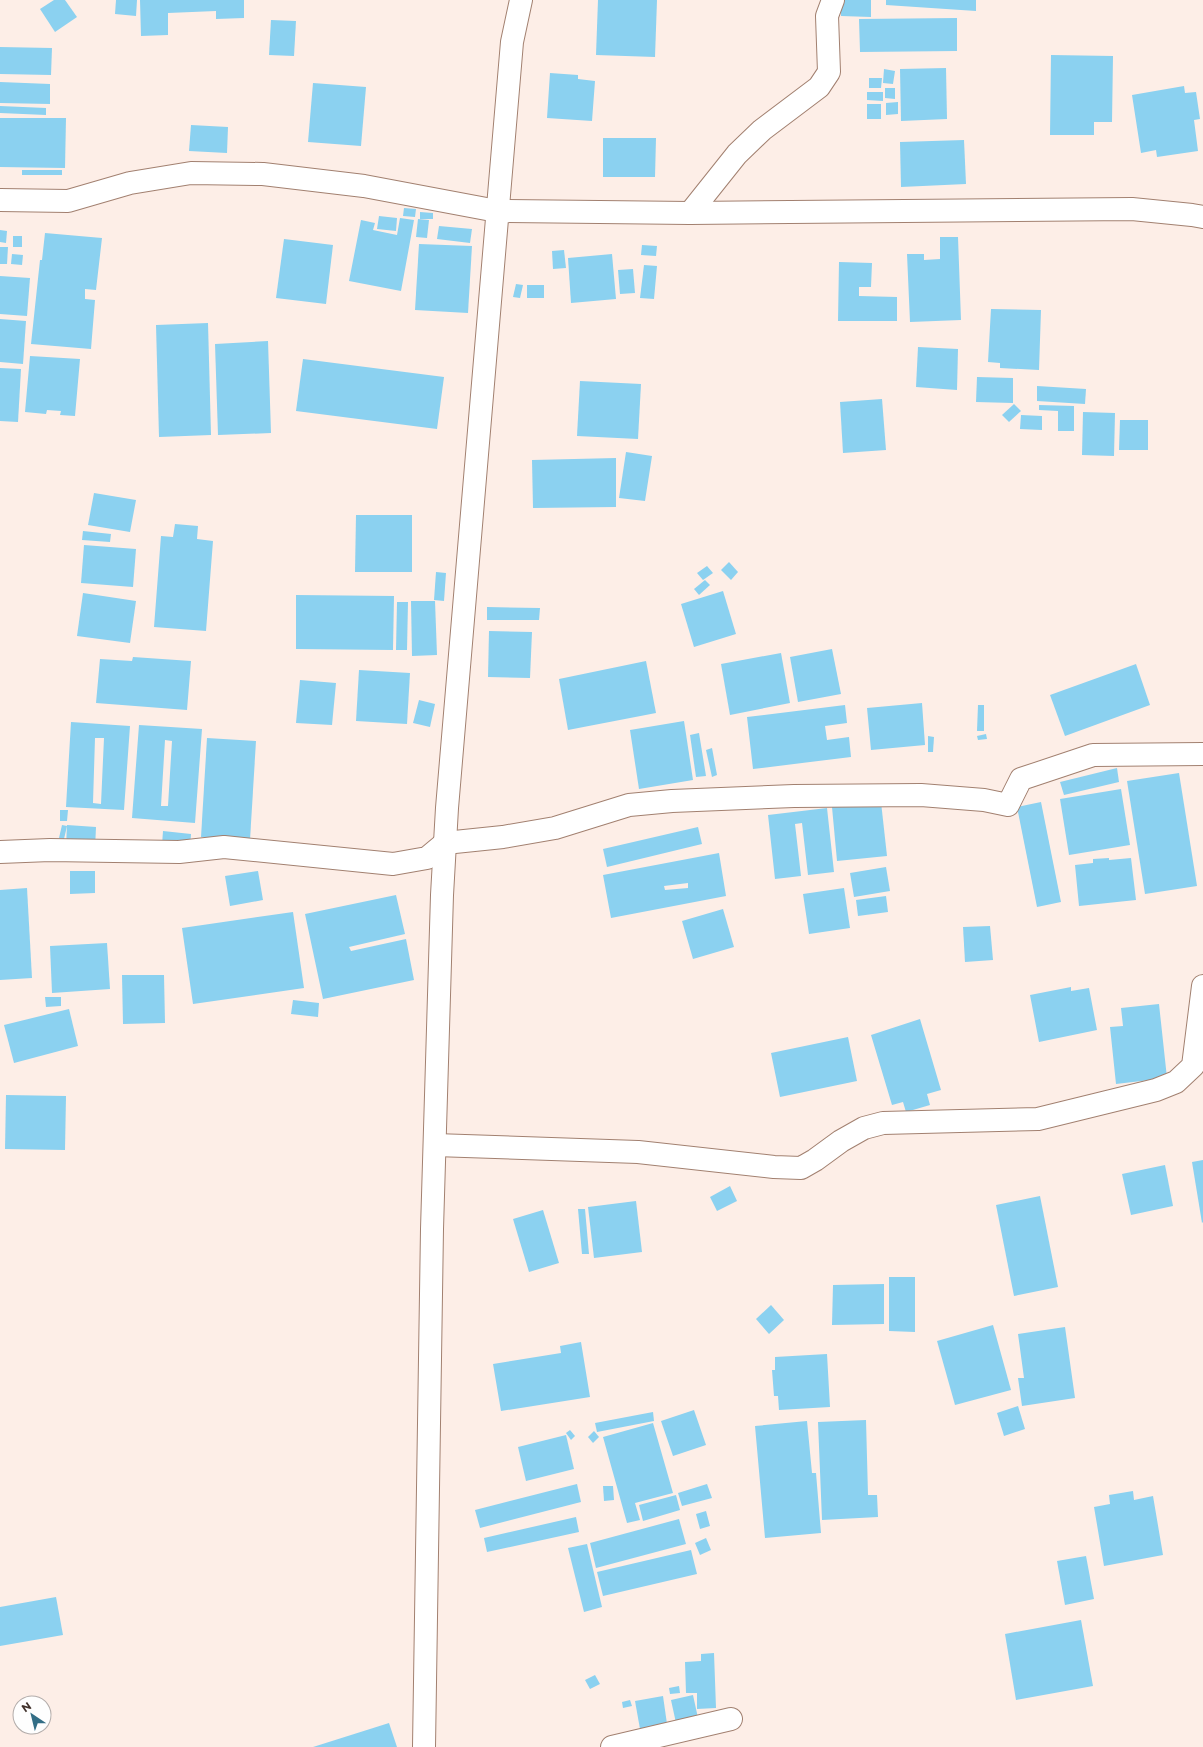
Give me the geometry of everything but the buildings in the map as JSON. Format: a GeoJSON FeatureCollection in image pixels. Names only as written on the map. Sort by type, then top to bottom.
{"type":"FeatureCollection","features":[{"type":"Feature","properties":{"kind":"street"},"geometry":{"type":"LineString","coordinates":[[424,1747],[432,1245],[442,895],[497,211],[512,42],[521,0]]}},
{"type":"Feature","properties":{"kind":"street"},"geometry":{"type":"LineString","coordinates":[[690,213],[737,154],[762,130],[818,87],[829,72],[827,16],[833,0]]}},
{"type":"Feature","properties":{"kind":"street"},"geometry":{"type":"LineString","coordinates":[[0,200],[68,201],[130,183],[190,173],[263,174],[364,186],[497,211],[690,213],[1132,209],[1203,217]]}},
{"type":"Feature","properties":{"kind":"street"},"geometry":{"type":"LineString","coordinates":[[0,852],[50,850],[179,852],[224,848],[393,864],[427,858],[445,843],[504,837],[555,828],[629,805],[672,801],[794,796],[921,795],[984,800],[1008,806],[1021,779],[1093,755],[1203,754]]}},
{"type":"Feature","properties":{"kind":"street"},"geometry":{"type":"LineString","coordinates":[[435,1145],[638,1152],[774,1167],[801,1168],[815,1160],[841,1141],[864,1128],[883,1123],[1038,1119],[1156,1090],[1176,1082],[1193,1066],[1203,986]]}},
{"type":"Feature","properties":{"kind":"street"},"geometry":{"type":"LineString","coordinates":[[612,1747],[731,1719]]}}]}
